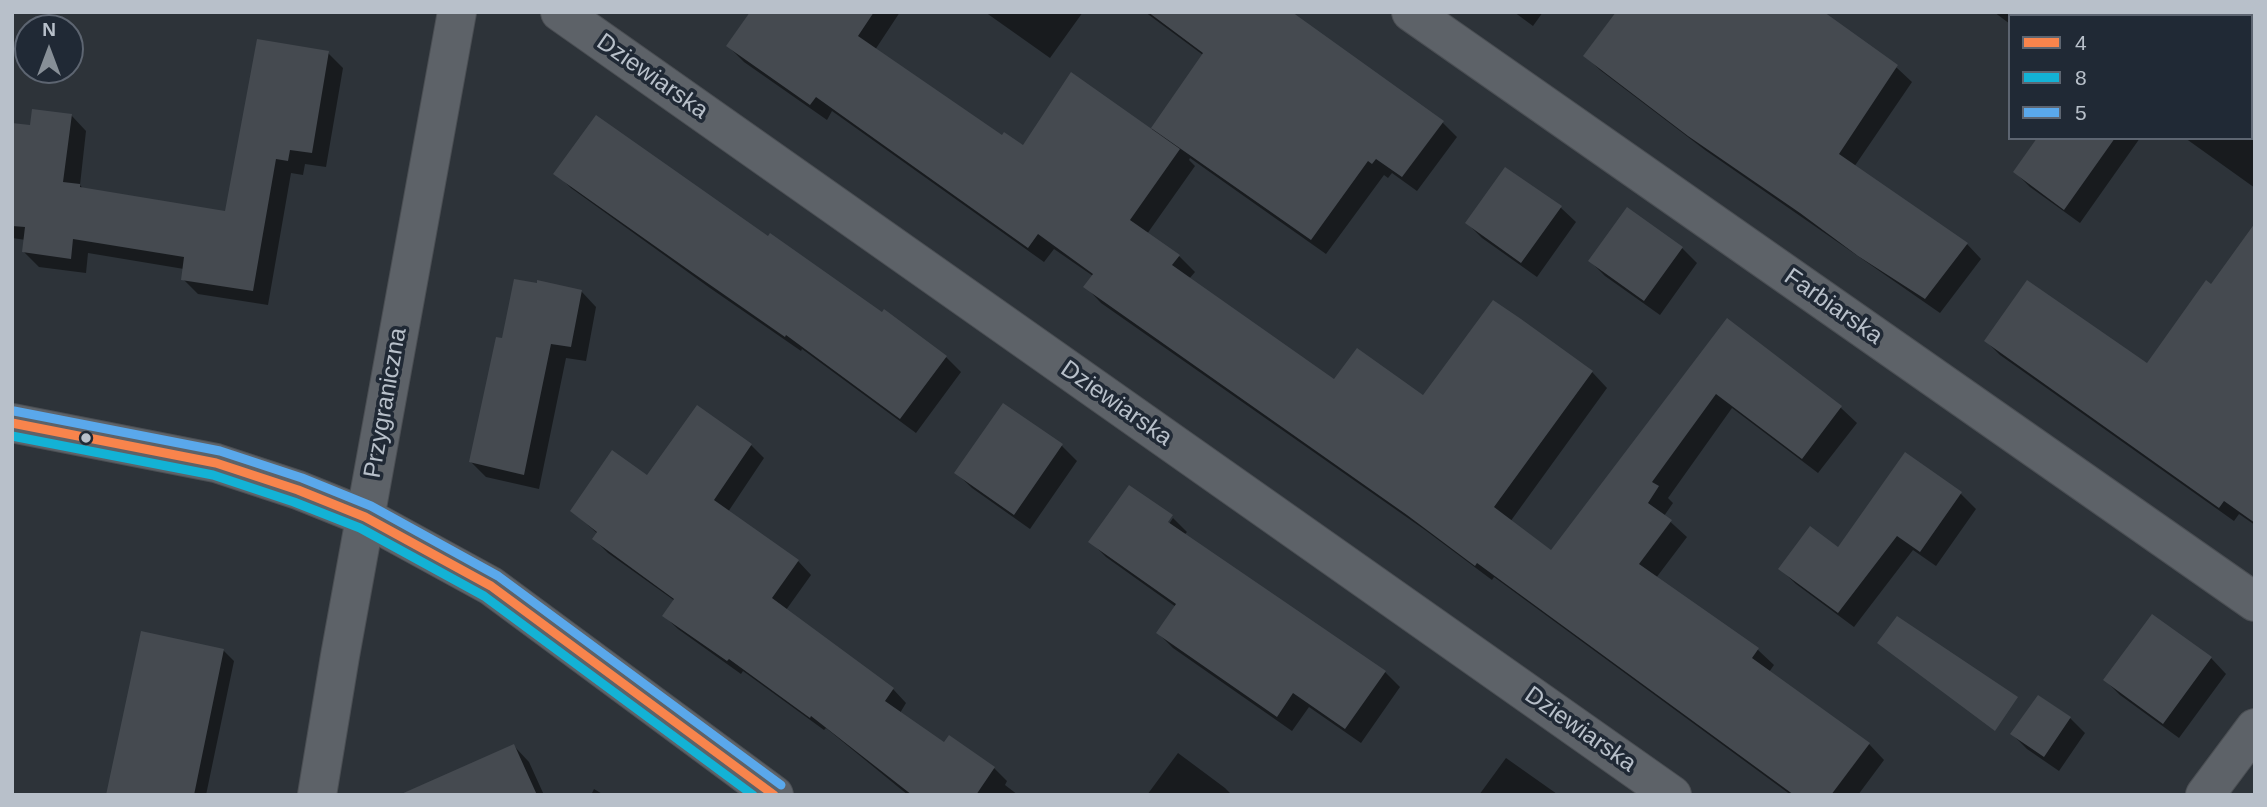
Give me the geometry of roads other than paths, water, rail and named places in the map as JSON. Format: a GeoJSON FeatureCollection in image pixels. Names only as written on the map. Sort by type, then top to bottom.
{"type":"FeatureCollection","features":[{"type":"Feature","properties":{"kind":"street","name":"Przygraniczna"},"geometry":{"type":"LineString","coordinates":[[317,795],[457,12]]}},
{"type":"Feature","properties":{"kind":"street","name":"Dziewiarska"},"geometry":{"type":"LineString","coordinates":[[560,12],[1672,795]]}},
{"type":"Feature","properties":{"kind":"street","name":"Farbiarska"},"geometry":{"type":"LineString","coordinates":[[1411,12],[2255,602]]}},
{"type":"Feature","properties":{"kind":"street"},"geometry":{"type":"LineString","coordinates":[[12,423],[216,463],[298,490],[365,517],[491,586],[774,795]]}},
{"type":"Feature","properties":{"kind":"street"},"geometry":{"type":"LineString","coordinates":[[2205,795],[2255,728]]}}]}
